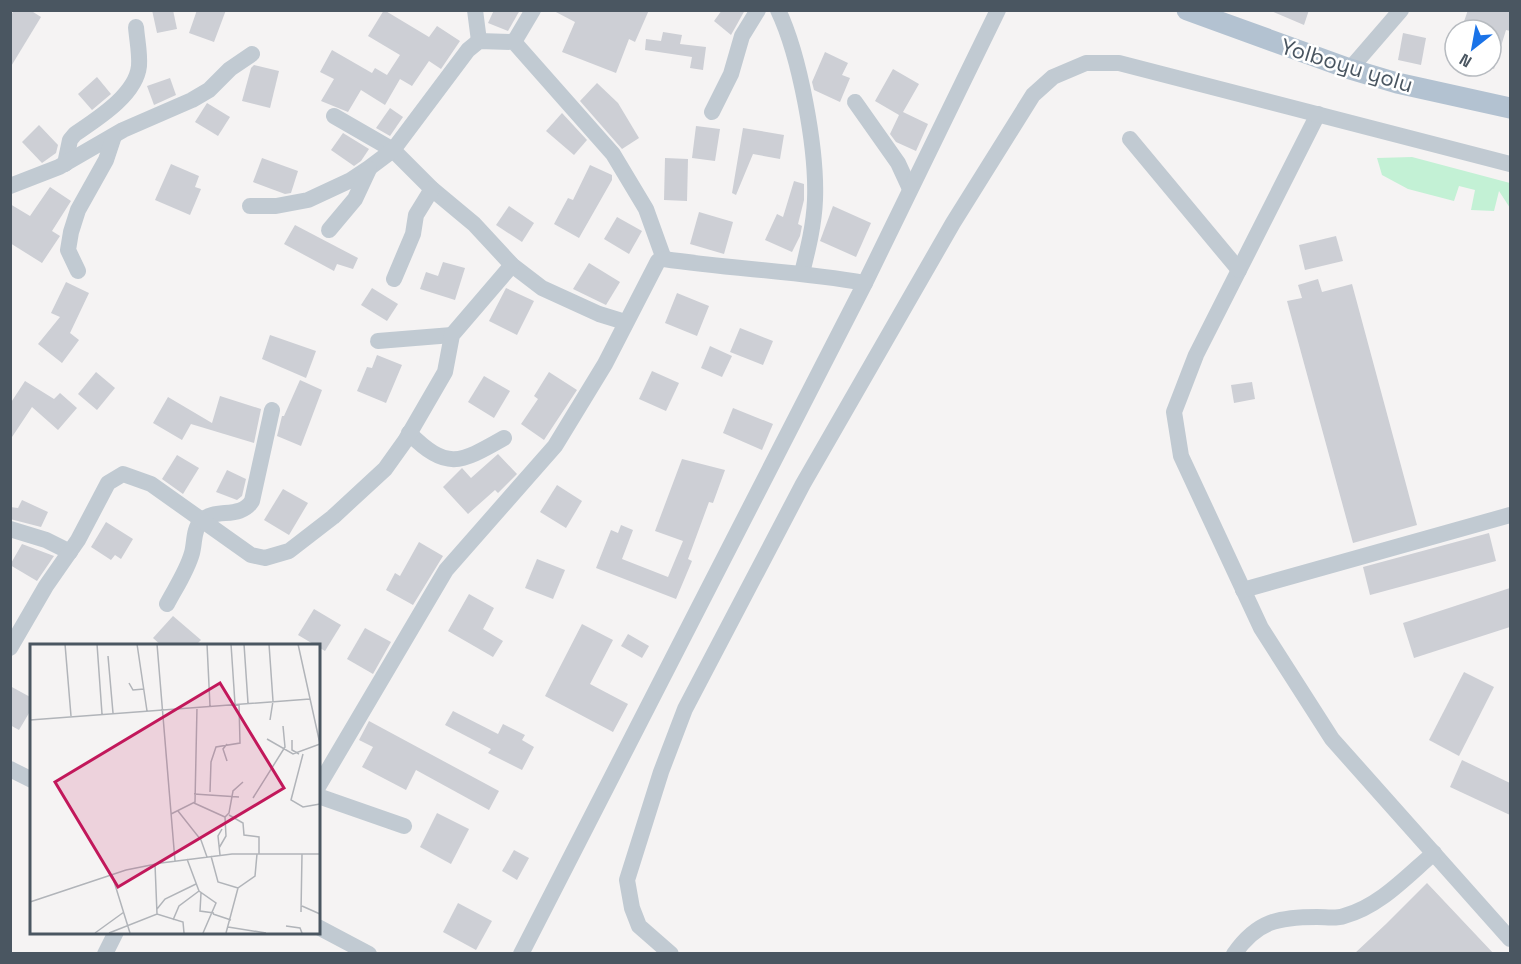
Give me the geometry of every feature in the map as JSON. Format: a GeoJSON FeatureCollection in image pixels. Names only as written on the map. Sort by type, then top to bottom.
{"type":"FeatureCollection","features":[{"type":"Feature","properties":{"kind":"main road","name":"Yolboyu yolu"},"geometry":{"type":"LineString","coordinates":[[1187,10],[1350,69],[1397,83],[1510,108]]}},
{"type":"Feature","properties":{"kind":"street"},"geometry":{"type":"LineString","coordinates":[[475,10],[479,41]]}},
{"type":"Feature","properties":{"kind":"street"},"geometry":{"type":"LineString","coordinates":[[514,42],[532,10]]}},
{"type":"Feature","properties":{"kind":"street"},"geometry":{"type":"LineString","coordinates":[[712,112],[731,74],[742,36],[758,10]]}},
{"type":"Feature","properties":{"kind":"street"},"geometry":{"type":"LineString","coordinates":[[778,10],[786,27],[801,90],[814,176],[813,222],[802,273]]}},
{"type":"Feature","properties":{"kind":"street"},"geometry":{"type":"LineString","coordinates":[[521,954],[865,283],[998,10]]}},
{"type":"Feature","properties":{"kind":"street"},"geometry":{"type":"LineString","coordinates":[[1350,69],[1401,10]]}},
{"type":"Feature","properties":{"kind":"street"},"geometry":{"type":"LineString","coordinates":[[65,164],[70,140],[115,105],[136,77],[139,52],[136,27]]}},
{"type":"Feature","properties":{"kind":"street"},"geometry":{"type":"LineString","coordinates":[[250,206],[276,206],[308,200],[351,180],[393,150],[457,62],[479,41],[514,42],[613,154],[646,209],[664,259]]}},
{"type":"Feature","properties":{"kind":"street"},"geometry":{"type":"LineString","coordinates":[[10,186],[65,164],[114,136],[208,90],[230,69],[252,54]]}},
{"type":"Feature","properties":{"kind":"street"},"geometry":{"type":"LineString","coordinates":[[670,954],[639,926],[632,908],[627,880],[661,772],[685,709],[803,484],[953,223],[1033,95],[1053,77],[1086,63],[1119,63],[1510,164]]}},
{"type":"Feature","properties":{"kind":"street"},"geometry":{"type":"LineString","coordinates":[[855,102],[898,164],[910,189]]}},
{"type":"Feature","properties":{"kind":"street"},"geometry":{"type":"LineString","coordinates":[[1318,114],[1196,354],[1174,412],[1181,456],[1261,628],[1332,739],[1510,939]]}},
{"type":"Feature","properties":{"kind":"street"},"geometry":{"type":"LineString","coordinates":[[334,116],[393,150],[432,189],[474,224],[512,266],[542,288],[599,314],[625,322]]}},
{"type":"Feature","properties":{"kind":"street"},"geometry":{"type":"LineString","coordinates":[[78,271],[68,250],[71,232],[78,210],[106,160],[114,136]]}},
{"type":"Feature","properties":{"kind":"street"},"geometry":{"type":"LineString","coordinates":[[1130,139],[1239,270]]}},
{"type":"Feature","properties":{"kind":"street"},"geometry":{"type":"LineString","coordinates":[[329,230],[355,199],[369,168]]}},
{"type":"Feature","properties":{"kind":"street"},"geometry":{"type":"LineString","coordinates":[[394,279],[413,234],[416,215],[432,189]]}},
{"type":"Feature","properties":{"kind":"street"},"geometry":{"type":"LineString","coordinates":[[320,784],[446,570],[555,446],[605,364],[655,266],[664,259],[752,271],[802,273],[865,283]]}},
{"type":"Feature","properties":{"kind":"street"},"geometry":{"type":"LineString","coordinates":[[10,648],[46,586],[70,552],[108,483],[123,474],[151,484],[251,555],[265,558],[288,550],[333,517],[385,469],[445,372],[452,335],[512,266]]}},
{"type":"Feature","properties":{"kind":"street"},"geometry":{"type":"LineString","coordinates":[[378,341],[452,335]]}},
{"type":"Feature","properties":{"kind":"street"},"geometry":{"type":"LineString","coordinates":[[167,604],[183,574],[192,552],[196,531],[202,520],[215,515],[228,515],[250,505],[272,410]]}},
{"type":"Feature","properties":{"kind":"street"},"geometry":{"type":"LineString","coordinates":[[409,433],[427,450],[443,460],[474,455],[504,438]]}},
{"type":"Feature","properties":{"kind":"street"},"geometry":{"type":"LineString","coordinates":[[1243,590],[1510,515]]}},
{"type":"Feature","properties":{"kind":"street"},"geometry":{"type":"LineString","coordinates":[[10,529],[46,540],[70,552]]}},
{"type":"Feature","properties":{"kind":"street"},"geometry":{"type":"LineString","coordinates":[[10,769],[30,779]]}},
{"type":"Feature","properties":{"kind":"street"},"geometry":{"type":"LineString","coordinates":[[320,797],[404,826]]}},
{"type":"Feature","properties":{"kind":"street"},"geometry":{"type":"LineString","coordinates":[[1234,954],[1247,935],[1267,923],[1283,918],[1342,917],[1360,910],[1381,897],[1434,853]]}},
{"type":"Feature","properties":{"kind":"street"},"geometry":{"type":"LineString","coordinates":[[320,928],[369,954]]}},
{"type":"Feature","properties":{"kind":"street"},"geometry":{"type":"LineString","coordinates":[[105,954],[115,934]]}},
{"type":"Feature","properties":{"kind":"green space"},"geometry":{"type":"Polygon","coordinates":[[[1412,157],[1510,183],[1510,208],[1499,191],[1494,211],[1471,210],[1475,190],[1459,186],[1454,201],[1408,189],[1382,175],[1377,158],[1412,157]]]}},
{"type":"Feature","properties":{"kind":"building"},"geometry":{"type":"Polygon","coordinates":[[[14,10],[30,10],[41,17],[10,68],[10,17],[14,10]]]}},
{"type":"Feature","properties":{"kind":"building"},"geometry":{"type":"Polygon","coordinates":[[[152,10],[173,10],[177,29],[157,33],[152,10]]]}},
{"type":"Feature","properties":{"kind":"building"},"geometry":{"type":"Polygon","coordinates":[[[197,10],[226,10],[214,42],[189,33],[197,10]]]}},
{"type":"Feature","properties":{"kind":"building"},"geometry":{"type":"Polygon","coordinates":[[[384,10],[429,37],[437,26],[460,41],[441,69],[429,61],[412,86],[400,79],[385,105],[361,90],[348,112],[321,101],[334,79],[320,72],[332,50],[372,73],[375,68],[387,75],[400,55],[368,36],[384,10]]]}},
{"type":"Feature","properties":{"kind":"building"},"geometry":{"type":"Polygon","coordinates":[[[494,10],[520,10],[508,31],[488,23],[494,10]]]}},
{"type":"Feature","properties":{"kind":"building"},"geometry":{"type":"Polygon","coordinates":[[[552,10],[649,10],[635,42],[629,39],[616,73],[562,52],[575,22],[552,10]]]}},
{"type":"Feature","properties":{"kind":"building"},"geometry":{"type":"Polygon","coordinates":[[[722,10],[745,10],[731,35],[714,21],[722,10]]]}},
{"type":"Feature","properties":{"kind":"building"},"geometry":{"type":"Polygon","coordinates":[[[1269,10],[1309,10],[1304,25],[1269,10]]]}},
{"type":"Feature","properties":{"kind":"building"},"geometry":{"type":"Polygon","coordinates":[[[1468,10],[1510,10],[1510,31],[1506,30],[1503,40],[1503,18],[1465,18],[1468,10]]]}},
{"type":"Feature","properties":{"kind":"building"},"geometry":{"type":"Polygon","coordinates":[[[663,32],[682,35],[680,44],[706,47],[703,70],[690,68],[692,57],[645,50],[646,39],[661,41],[663,32]]]}},
{"type":"Feature","properties":{"kind":"building"},"geometry":{"type":"Polygon","coordinates":[[[1403,33],[1426,38],[1421,65],[1398,60],[1403,33]]]}},
{"type":"Feature","properties":{"kind":"building"},"geometry":{"type":"Polygon","coordinates":[[[825,52],[848,63],[842,75],[850,78],[840,102],[814,90],[812,82],[825,52]]]}},
{"type":"Feature","properties":{"kind":"building"},"geometry":{"type":"Polygon","coordinates":[[[254,65],[279,71],[270,108],[242,101],[251,68],[254,65]]]}},
{"type":"Feature","properties":{"kind":"building"},"geometry":{"type":"Polygon","coordinates":[[[893,69],[919,84],[903,112],[928,124],[916,151],[896,142],[890,134],[899,115],[875,101],[893,69]]]}},
{"type":"Feature","properties":{"kind":"building"},"geometry":{"type":"Polygon","coordinates":[[[97,77],[111,94],[92,110],[78,94],[97,77]]]}},
{"type":"Feature","properties":{"kind":"building"},"geometry":{"type":"Polygon","coordinates":[[[170,78],[176,95],[154,105],[147,86],[170,78]]]}},
{"type":"Feature","properties":{"kind":"building"},"geometry":{"type":"Polygon","coordinates":[[[597,83],[618,103],[639,138],[622,149],[580,101],[597,83]]]}},
{"type":"Feature","properties":{"kind":"building"},"geometry":{"type":"Polygon","coordinates":[[[207,103],[230,117],[218,136],[195,122],[207,103]]]}},
{"type":"Feature","properties":{"kind":"building"},"geometry":{"type":"Polygon","coordinates":[[[390,108],[403,117],[390,136],[376,128],[390,108]]]}},
{"type":"Feature","properties":{"kind":"building"},"geometry":{"type":"Polygon","coordinates":[[[562,113],[587,140],[574,155],[546,131],[562,113]]]}},
{"type":"Feature","properties":{"kind":"building"},"geometry":{"type":"Polygon","coordinates":[[[39,125],[58,145],[56,153],[42,163],[22,142],[39,125]]]}},
{"type":"Feature","properties":{"kind":"building"},"geometry":{"type":"Polygon","coordinates":[[[696,126],[720,129],[715,161],[692,158],[696,126]]]}},
{"type":"Feature","properties":{"kind":"building"},"geometry":{"type":"Polygon","coordinates":[[[743,128],[784,135],[780,159],[753,154],[736,195],[732,193],[743,128]]]}},
{"type":"Feature","properties":{"kind":"building"},"geometry":{"type":"Polygon","coordinates":[[[343,133],[369,149],[361,161],[354,166],[331,150],[343,133]]]}},
{"type":"Feature","properties":{"kind":"building"},"geometry":{"type":"Polygon","coordinates":[[[262,158],[298,171],[291,193],[285,194],[253,182],[262,158]]]}},
{"type":"Feature","properties":{"kind":"building"},"geometry":{"type":"Polygon","coordinates":[[[665,158],[688,159],[687,201],[664,200],[665,158]]]}},
{"type":"Feature","properties":{"kind":"building"},"geometry":{"type":"Polygon","coordinates":[[[171,164],[199,176],[195,187],[201,189],[190,215],[155,200],[171,164]]]}},
{"type":"Feature","properties":{"kind":"building"},"geometry":{"type":"Polygon","coordinates":[[[590,165],[612,175],[612,180],[579,238],[554,224],[568,198],[573,200],[590,165]]]}},
{"type":"Feature","properties":{"kind":"building"},"geometry":{"type":"Polygon","coordinates":[[[794,181],[804,184],[804,200],[798,224],[802,226],[800,236],[792,252],[765,240],[777,214],[783,217],[794,181]]]}},
{"type":"Feature","properties":{"kind":"building"},"geometry":{"type":"Polygon","coordinates":[[[50,187],[71,201],[52,231],[60,236],[42,263],[10,243],[10,204],[30,216],[50,187]]]}},
{"type":"Feature","properties":{"kind":"building"},"geometry":{"type":"Polygon","coordinates":[[[509,206],[534,223],[522,242],[496,225],[509,206]]]}},
{"type":"Feature","properties":{"kind":"building"},"geometry":{"type":"Polygon","coordinates":[[[833,206],[871,223],[856,257],[820,241],[833,206]]]}},
{"type":"Feature","properties":{"kind":"building"},"geometry":{"type":"Polygon","coordinates":[[[699,212],[733,222],[724,254],[690,244],[699,212]]]}},
{"type":"Feature","properties":{"kind":"building"},"geometry":{"type":"Polygon","coordinates":[[[617,217],[642,231],[629,254],[604,239],[617,217]]]}},
{"type":"Feature","properties":{"kind":"building"},"geometry":{"type":"Polygon","coordinates":[[[295,225],[358,258],[353,269],[337,264],[334,271],[284,244],[295,225]]]}},
{"type":"Feature","properties":{"kind":"building"},"geometry":{"type":"Polygon","coordinates":[[[1336,236],[1343,261],[1305,270],[1299,245],[1336,236]]]}},
{"type":"Feature","properties":{"kind":"building"},"geometry":{"type":"Polygon","coordinates":[[[443,262],[465,268],[455,300],[420,289],[426,272],[438,276],[443,262]]]}},
{"type":"Feature","properties":{"kind":"building"},"geometry":{"type":"Polygon","coordinates":[[[589,263],[620,282],[606,305],[573,289],[589,263]]]}},
{"type":"Feature","properties":{"kind":"building"},"geometry":{"type":"Polygon","coordinates":[[[1318,279],[1322,292],[1352,284],[1417,525],[1353,543],[1287,301],[1302,298],[1298,285],[1318,279]]]}},
{"type":"Feature","properties":{"kind":"building"},"geometry":{"type":"Polygon","coordinates":[[[66,282],[89,293],[70,333],[79,340],[62,363],[38,344],[60,317],[51,313],[66,282]]]}},
{"type":"Feature","properties":{"kind":"building"},"geometry":{"type":"Polygon","coordinates":[[[372,288],[398,304],[387,321],[361,305],[372,288]]]}},
{"type":"Feature","properties":{"kind":"building"},"geometry":{"type":"Polygon","coordinates":[[[506,288],[534,301],[517,335],[489,321],[506,288]]]}},
{"type":"Feature","properties":{"kind":"building"},"geometry":{"type":"Polygon","coordinates":[[[677,293],[709,306],[697,336],[665,323],[677,293]]]}},
{"type":"Feature","properties":{"kind":"building"},"geometry":{"type":"Polygon","coordinates":[[[740,328],[773,341],[763,365],[730,352],[740,328]]]}},
{"type":"Feature","properties":{"kind":"building"},"geometry":{"type":"Polygon","coordinates":[[[270,335],[316,351],[306,378],[262,359],[270,335]]]}},
{"type":"Feature","properties":{"kind":"building"},"geometry":{"type":"Polygon","coordinates":[[[710,346],[732,356],[722,377],[701,368],[710,346]]]}},
{"type":"Feature","properties":{"kind":"building"},"geometry":{"type":"Polygon","coordinates":[[[377,355],[402,365],[386,403],[357,391],[367,367],[372,368],[377,355]]]}},
{"type":"Feature","properties":{"kind":"building"},"geometry":{"type":"Polygon","coordinates":[[[652,371],[679,383],[666,411],[639,399],[652,371]]]}},
{"type":"Feature","properties":{"kind":"building"},"geometry":{"type":"Polygon","coordinates":[[[96,372],[115,388],[97,410],[78,394],[96,372]]]}},
{"type":"Feature","properties":{"kind":"building"},"geometry":{"type":"Polygon","coordinates":[[[549,372],[577,390],[544,440],[521,424],[538,399],[534,396],[549,372]]]}},
{"type":"Feature","properties":{"kind":"building"},"geometry":{"type":"Polygon","coordinates":[[[484,376],[510,391],[494,418],[468,402],[484,376]]]}},
{"type":"Feature","properties":{"kind":"building"},"geometry":{"type":"Polygon","coordinates":[[[300,380],[322,390],[301,446],[277,436],[282,416],[300,380]]]}},
{"type":"Feature","properties":{"kind":"building"},"geometry":{"type":"Polygon","coordinates":[[[25,381],[54,399],[60,393],[77,408],[58,430],[32,407],[10,440],[10,404],[25,381]]]}},
{"type":"Feature","properties":{"kind":"building"},"geometry":{"type":"Polygon","coordinates":[[[1252,382],[1255,399],[1234,403],[1231,385],[1252,382]]]}},
{"type":"Feature","properties":{"kind":"building"},"geometry":{"type":"Polygon","coordinates":[[[220,396],[261,409],[254,443],[191,424],[182,440],[153,423],[168,397],[212,423],[220,396]]]}},
{"type":"Feature","properties":{"kind":"building"},"geometry":{"type":"Polygon","coordinates":[[[733,408],[773,424],[762,450],[723,433],[733,408]]]}},
{"type":"Feature","properties":{"kind":"building"},"geometry":{"type":"Polygon","coordinates":[[[498,454],[517,474],[498,493],[495,490],[468,514],[443,487],[462,468],[471,478],[498,454]]]}},
{"type":"Feature","properties":{"kind":"building"},"geometry":{"type":"Polygon","coordinates":[[[177,455],[199,468],[183,494],[162,479],[177,455]]]}},
{"type":"Feature","properties":{"kind":"building"},"geometry":{"type":"Polygon","coordinates":[[[682,459],[725,470],[713,503],[709,502],[688,559],[692,561],[676,599],[596,568],[611,530],[618,533],[621,525],[633,530],[622,559],[668,577],[683,541],[655,531],[682,459]]]}},
{"type":"Feature","properties":{"kind":"building"},"geometry":{"type":"Polygon","coordinates":[[[227,470],[246,479],[242,496],[237,500],[216,492],[227,470]]]}},
{"type":"Feature","properties":{"kind":"building"},"geometry":{"type":"Polygon","coordinates":[[[557,485],[582,501],[566,528],[540,512],[557,485]]]}},
{"type":"Feature","properties":{"kind":"building"},"geometry":{"type":"Polygon","coordinates":[[[283,489],[308,503],[289,535],[264,520],[283,489]]]}},
{"type":"Feature","properties":{"kind":"building"},"geometry":{"type":"Polygon","coordinates":[[[22,500],[48,512],[41,527],[10,519],[10,507],[18,508],[22,500]]]}},
{"type":"Feature","properties":{"kind":"building"},"geometry":{"type":"Polygon","coordinates":[[[106,522],[133,539],[121,559],[115,555],[111,560],[91,547],[106,522]]]}},
{"type":"Feature","properties":{"kind":"building"},"geometry":{"type":"Polygon","coordinates":[[[1489,533],[1496,561],[1370,595],[1363,567],[1489,533]]]}},
{"type":"Feature","properties":{"kind":"building"},"geometry":{"type":"Polygon","coordinates":[[[419,542],[443,556],[413,605],[386,590],[395,573],[400,576],[419,542]]]}},
{"type":"Feature","properties":{"kind":"building"},"geometry":{"type":"Polygon","coordinates":[[[22,544],[54,556],[37,581],[10,565],[22,544]]]}},
{"type":"Feature","properties":{"kind":"building"},"geometry":{"type":"Polygon","coordinates":[[[537,559],[565,570],[553,599],[525,588],[537,559]]]}},
{"type":"Feature","properties":{"kind":"building"},"geometry":{"type":"Polygon","coordinates":[[[1510,588],[1510,627],[1414,658],[1403,623],[1510,588]]]}},
{"type":"Feature","properties":{"kind":"building"},"geometry":{"type":"Polygon","coordinates":[[[469,594],[494,608],[483,629],[503,641],[493,657],[448,631],[469,594]]]}},
{"type":"Feature","properties":{"kind":"building"},"geometry":{"type":"Polygon","coordinates":[[[314,609],[341,625],[325,651],[320,648],[320,644],[313,644],[298,635],[314,609]]]}},
{"type":"Feature","properties":{"kind":"building"},"geometry":{"type":"Polygon","coordinates":[[[173,616],[201,640],[197,644],[160,644],[153,638],[173,616]]]}},
{"type":"Feature","properties":{"kind":"building"},"geometry":{"type":"Polygon","coordinates":[[[582,624],[613,640],[590,684],[628,704],[613,732],[545,696],[582,624]]]}},
{"type":"Feature","properties":{"kind":"building"},"geometry":{"type":"Polygon","coordinates":[[[365,628],[391,642],[373,674],[347,659],[365,628]]]}},
{"type":"Feature","properties":{"kind":"building"},"geometry":{"type":"Polygon","coordinates":[[[628,634],[649,646],[642,658],[621,646],[628,634]]]}},
{"type":"Feature","properties":{"kind":"building"},"geometry":{"type":"Polygon","coordinates":[[[1464,672],[1494,687],[1459,756],[1429,740],[1464,672]]]}},
{"type":"Feature","properties":{"kind":"building"},"geometry":{"type":"Polygon","coordinates":[[[10,686],[30,697],[30,711],[19,730],[10,725],[10,686]]]}},
{"type":"Feature","properties":{"kind":"building"},"geometry":{"type":"Polygon","coordinates":[[[453,711],[498,734],[503,724],[525,735],[522,740],[534,747],[522,770],[488,753],[491,749],[445,725],[453,711]]]}},
{"type":"Feature","properties":{"kind":"building"},"geometry":{"type":"Polygon","coordinates":[[[369,721],[499,791],[489,810],[416,770],[406,790],[362,767],[373,747],[359,740],[369,721]]]}},
{"type":"Feature","properties":{"kind":"building"},"geometry":{"type":"Polygon","coordinates":[[[1462,760],[1510,783],[1510,815],[1450,787],[1462,760]]]}},
{"type":"Feature","properties":{"kind":"building"},"geometry":{"type":"Polygon","coordinates":[[[437,813],[469,829],[451,864],[420,847],[437,813]]]}},
{"type":"Feature","properties":{"kind":"building"},"geometry":{"type":"Polygon","coordinates":[[[514,850],[529,858],[517,880],[502,871],[514,850]]]}},
{"type":"Feature","properties":{"kind":"building"},"geometry":{"type":"Polygon","coordinates":[[[1427,883],[1494,954],[1354,954],[1386,924],[1427,883]]]}},
{"type":"Feature","properties":{"kind":"building"},"geometry":{"type":"Polygon","coordinates":[[[458,903],[492,921],[476,950],[443,932],[458,903]]]}}]}
